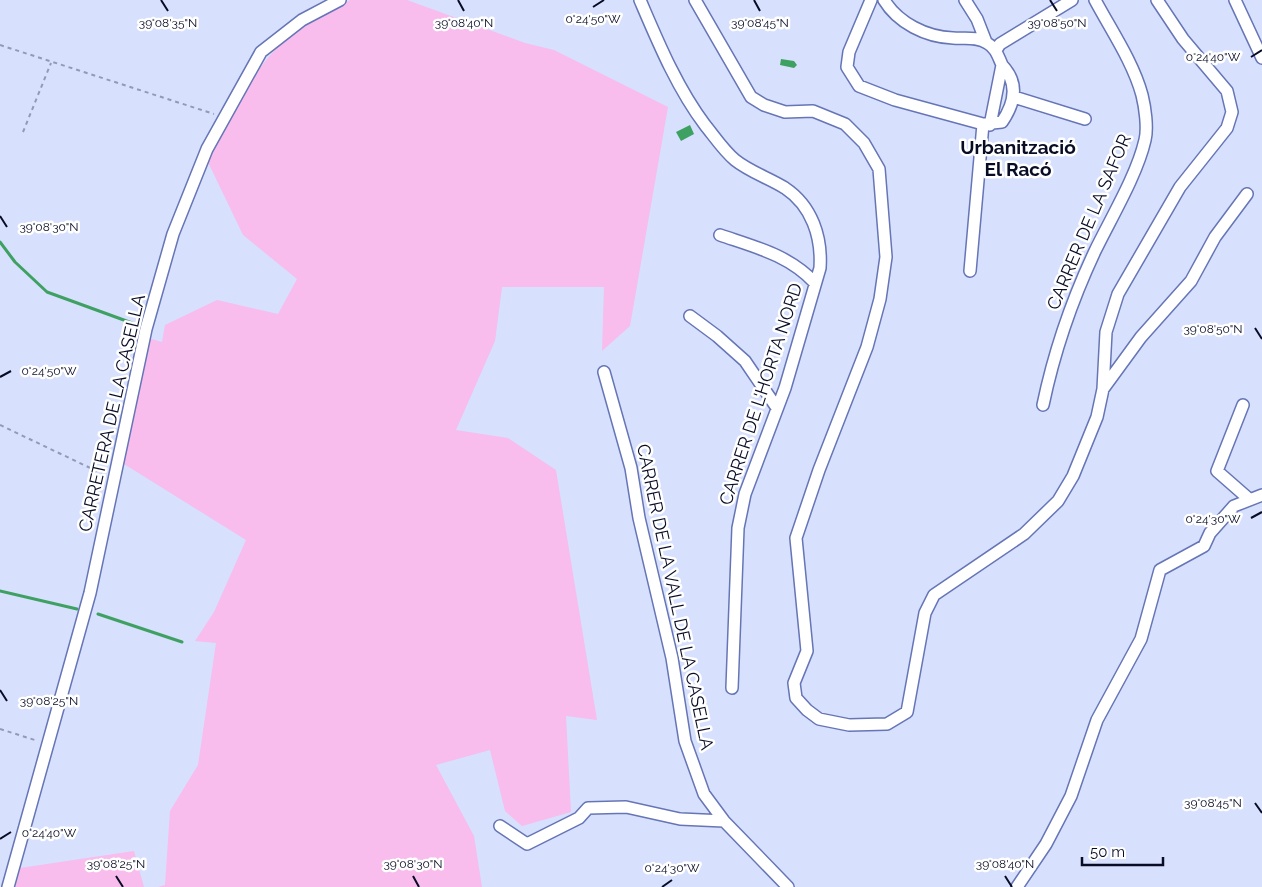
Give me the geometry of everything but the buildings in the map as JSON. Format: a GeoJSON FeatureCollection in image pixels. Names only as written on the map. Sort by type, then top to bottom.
{"type":"FeatureCollection","features":[{"type":"Feature","properties":{"kind":"street","name":"CARRETERA DE LA CASELLA"},"geometry":{"type":"LineString","coordinates":[[8,887],[90,593],[146,328],[173,234],[207,149],[261,52],[302,20],[340,0]]}},
{"type":"Feature","properties":{"kind":"street","name":"CARRER DE L'HORTA NORD"},"geometry":{"type":"LineString","coordinates":[[640,0],[658,42],[704,124],[735,160],[787,189],[804,205],[816,228],[821,248],[820,268],[777,408],[745,494],[738,528],[732,688]]}},
{"type":"Feature","properties":{"kind":"street"},"geometry":{"type":"LineString","coordinates":[[695,0],[751,97],[764,105],[785,112],[813,112],[845,124],[864,143],[879,169],[886,257],[880,299],[867,347],[819,470],[796,538],[807,651],[794,683],[796,698],[819,719],[849,725],[887,724],[908,712],[925,613],[934,595],[1024,534],[1058,502],[1073,476],[1097,417],[1103,389],[1106,332],[1118,294],[1180,186],[1227,128],[1232,112],[1227,91],[1183,39],[1157,0]]}},
{"type":"Feature","properties":{"kind":"street"},"geometry":{"type":"LineString","coordinates":[[871,0],[849,52],[848,59],[847,67],[859,86],[895,100],[986,124],[1002,122],[1014,97],[1011,74],[1002,65],[996,50],[986,42],[977,19],[965,0]]}},
{"type":"Feature","properties":{"kind":"street"},"geometry":{"type":"LineString","coordinates":[[884,0],[903,22],[927,33],[986,42]]}},
{"type":"Feature","properties":{"kind":"street","name":"CARRER DE LA SAFOR"},"geometry":{"type":"LineString","coordinates":[[1043,405],[1050,370],[1072,308],[1094,254],[1137,162],[1145,139],[1142,96],[1130,67],[1094,0]]}},
{"type":"Feature","properties":{"kind":"street"},"geometry":{"type":"LineString","coordinates":[[1235,0],[1262,58]]}},
{"type":"Feature","properties":{"kind":"street"},"geometry":{"type":"LineString","coordinates":[[996,50],[1000,44],[1065,2]]}},
{"type":"Feature","properties":{"kind":"street"},"geometry":{"type":"LineString","coordinates":[[970,271],[986,124],[1002,65]]}},
{"type":"Feature","properties":{"kind":"street"},"geometry":{"type":"LineString","coordinates":[[1014,97],[1085,119]]}},
{"type":"Feature","properties":{"kind":"street"},"geometry":{"type":"LineString","coordinates":[[1103,389],[1141,337],[1191,281],[1215,237],[1247,194]]}},
{"type":"Feature","properties":{"kind":"street"},"geometry":{"type":"LineString","coordinates":[[720,235],[778,255],[803,271],[815,283]]}},
{"type":"Feature","properties":{"kind":"street"},"geometry":{"type":"LineString","coordinates":[[690,316],[745,360],[777,408]]}},
{"type":"Feature","properties":{"kind":"street","name":"CARRER DE LA VALL DE LA CASELLA"},"geometry":{"type":"LineString","coordinates":[[604,372],[631,468],[639,518],[672,658],[685,741],[704,794],[724,821],[788,887]]}},
{"type":"Feature","properties":{"kind":"street"},"geometry":{"type":"LineString","coordinates":[[1243,405],[1217,471],[1250,499]]}},
{"type":"Feature","properties":{"kind":"street"},"geometry":{"type":"LineString","coordinates":[[1017,887],[1046,844],[1071,796],[1097,720],[1141,639],[1160,570],[1204,546],[1210,533],[1234,506],[1262,495]]}},
{"type":"Feature","properties":{"kind":"street"},"geometry":{"type":"LineString","coordinates":[[500,826],[527,844],[579,818],[588,808],[626,807],[680,819],[724,821]]}},
{"type":"Feature","properties":{"kind":"path"},"geometry":{"type":"LineString","coordinates":[[0,45],[224,117]]}},
{"type":"Feature","properties":{"kind":"path"},"geometry":{"type":"LineString","coordinates":[[23,132],[51,62]]}},
{"type":"Feature","properties":{"kind":"path"},"geometry":{"type":"LineString","coordinates":[[0,425],[114,479]]}},
{"type":"Feature","properties":{"kind":"path"},"geometry":{"type":"LineString","coordinates":[[0,729],[49,744]]}},
{"type":"Feature","properties":{"kind":"shaded area"},"geometry":{"type":"Polygon","coordinates":[[[350,0],[407,0],[525,43],[554,50],[668,107],[630,326],[602,351],[604,287],[502,287],[495,341],[456,430],[508,438],[556,470],[597,720],[566,716],[571,812],[522,826],[505,811],[490,750],[436,765],[474,836],[482,887],[158,887],[165,885],[170,811],[198,765],[216,643],[195,641],[214,612],[246,540],[124,464],[148,338],[162,342],[165,325],[217,300],[278,314],[297,279],[243,235],[207,160],[240,98],[270,55],[298,31],[350,0]]]}},
{"type":"Feature","properties":{"kind":"shaded area"},"geometry":{"type":"Polygon","coordinates":[[[781,59],[794,61],[797,65],[794,68],[780,65],[781,59]]]}},
{"type":"Feature","properties":{"kind":"shaded area"},"geometry":{"type":"Polygon","coordinates":[[[690,125],[694,134],[681,141],[676,132],[690,125]]]}},
{"type":"Feature","properties":{"kind":"shaded area"},"geometry":{"type":"Polygon","coordinates":[[[134,851],[144,887],[15,887],[20,868],[134,851]]]}},
{"type":"Feature","properties":{"kind":"waterway"},"geometry":{"type":"LineString","coordinates":[[0,242],[15,262],[47,292],[143,327]]}},
{"type":"Feature","properties":{"kind":"waterway"},"geometry":{"type":"LineString","coordinates":[[0,591],[77,609]]}},
{"type":"Feature","properties":{"kind":"waterway"},"geometry":{"type":"LineString","coordinates":[[98,614],[182,642]]}},
{"type":"Feature","properties":{"kind":"district","name":"Urbanització El Racó"},"geometry":{"type":"Point","coordinates":[1018,158]}}]}
